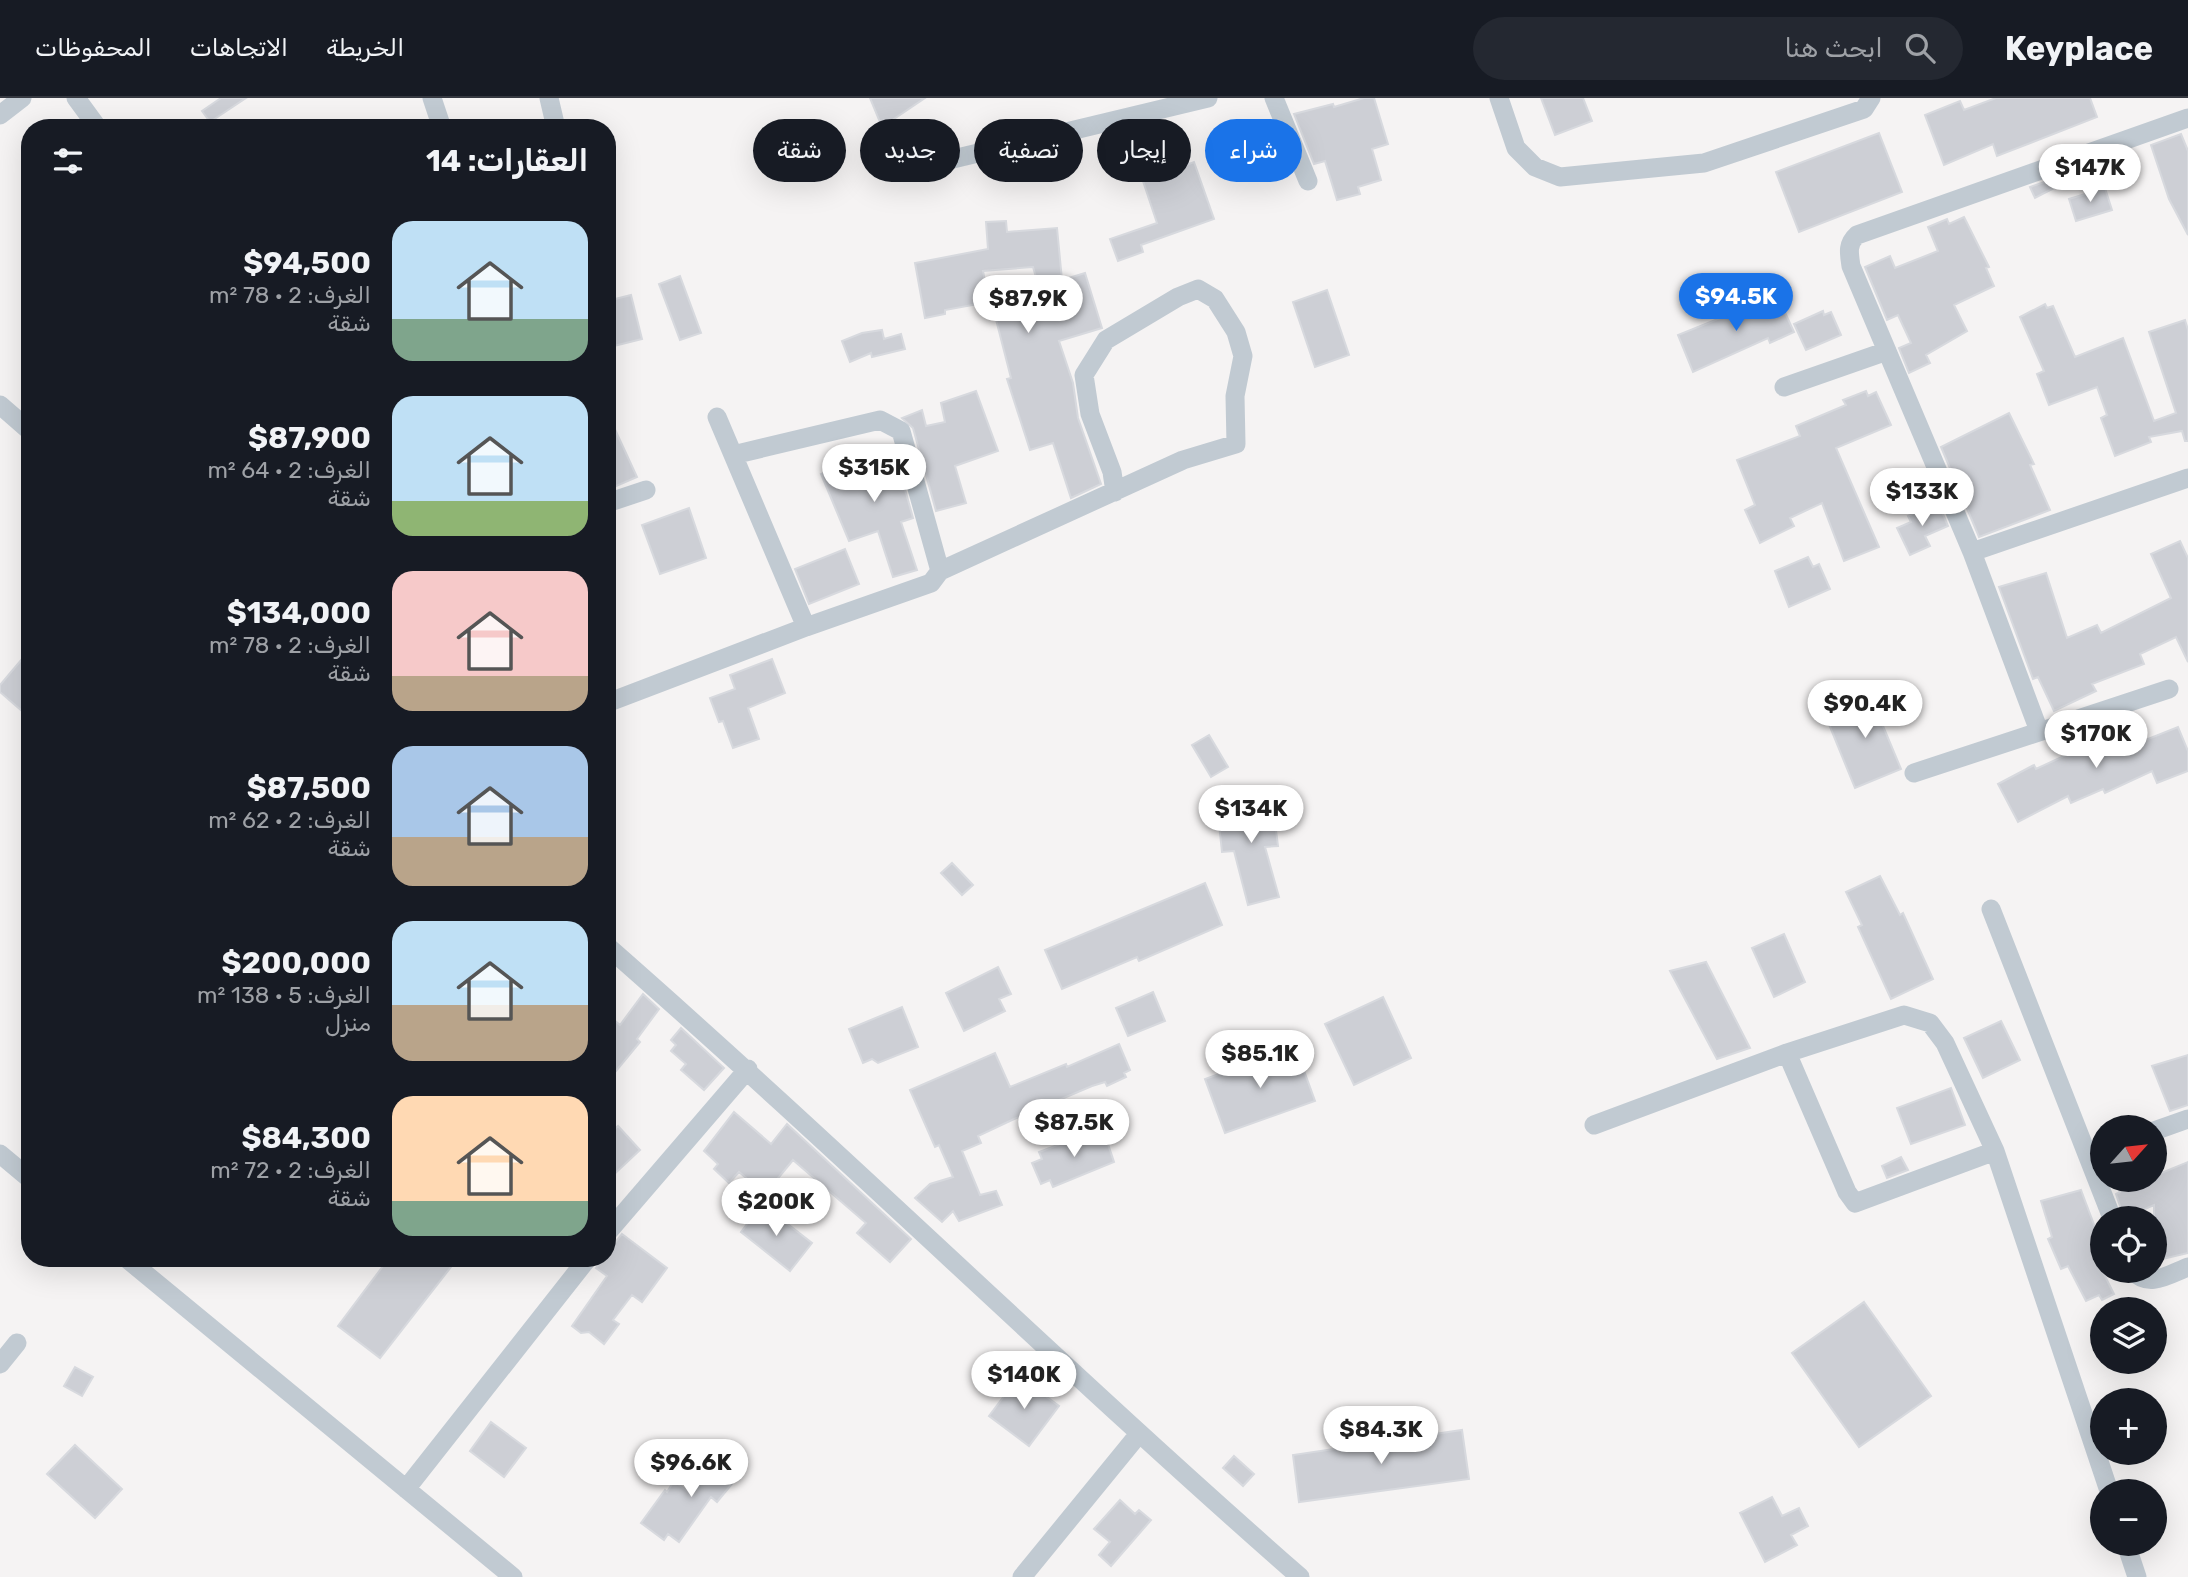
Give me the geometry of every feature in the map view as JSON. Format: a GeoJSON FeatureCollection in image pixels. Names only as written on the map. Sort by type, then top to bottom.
{"type":"FeatureCollection","features":[{"type":"Feature","properties":{"kind":"street"},"geometry":{"type":"LineString","coordinates":[[0,115],[22,98]]}},
{"type":"Feature","properties":{"kind":"street"},"geometry":{"type":"LineString","coordinates":[[76,98],[91,119]]}},
{"type":"Feature","properties":{"kind":"street"},"geometry":{"type":"LineString","coordinates":[[432,98],[439,119]]}},
{"type":"Feature","properties":{"kind":"street"},"geometry":{"type":"LineString","coordinates":[[549,98],[554,119]]}},
{"type":"Feature","properties":{"kind":"street"},"geometry":{"type":"LineString","coordinates":[[960,157],[1208,98]]}},
{"type":"Feature","properties":{"kind":"street"},"geometry":{"type":"LineString","coordinates":[[1274,98],[1308,181]]}},
{"type":"Feature","properties":{"kind":"street"},"geometry":{"type":"LineString","coordinates":[[1499,98],[1516,148],[1535,167],[1560,177],[1704,163],[1864,108],[1871,98]]}},
{"type":"Feature","properties":{"kind":"street"},"geometry":{"type":"LineString","coordinates":[[2039,730],[1972,552],[1851,266],[1851,241],[1857,235],[2188,118]]}},
{"type":"Feature","properties":{"kind":"street"},"geometry":{"type":"LineString","coordinates":[[616,700],[806,627],[931,583],[940,571],[1115,492],[1183,460],[1236,444],[1235,396],[1243,356],[1236,332],[1215,299],[1198,289],[1178,297],[1106,340],[1084,375],[1090,414],[1111,472],[1115,492]]}},
{"type":"Feature","properties":{"kind":"street"},"geometry":{"type":"LineString","coordinates":[[1784,387],[1886,351]]}},
{"type":"Feature","properties":{"kind":"street"},"geometry":{"type":"LineString","coordinates":[[0,405],[21,423]]}},
{"type":"Feature","properties":{"kind":"street"},"geometry":{"type":"LineString","coordinates":[[717,417],[806,627]]}},
{"type":"Feature","properties":{"kind":"street"},"geometry":{"type":"LineString","coordinates":[[733,455],[880,420],[891,423],[901,431],[940,571]]}},
{"type":"Feature","properties":{"kind":"street"},"geometry":{"type":"LineString","coordinates":[[1972,552],[2188,478]]}},
{"type":"Feature","properties":{"kind":"street"},"geometry":{"type":"LineString","coordinates":[[616,500],[646,490]]}},
{"type":"Feature","properties":{"kind":"street"},"geometry":{"type":"LineString","coordinates":[[1914,773],[2169,689]]}},
{"type":"Feature","properties":{"kind":"street"},"geometry":{"type":"LineString","coordinates":[[1991,909],[2090,1140]]}},
{"type":"Feature","properties":{"kind":"street"},"geometry":{"type":"LineString","coordinates":[[616,954],[748,1069],[1138,1435],[1300,1577]]}},
{"type":"Feature","properties":{"kind":"street"},"geometry":{"type":"LineString","coordinates":[[1594,1125],[1787,1053],[1904,1015],[1918,1017],[1930,1023],[1945,1043],[1995,1151],[2105,1479]]}},
{"type":"Feature","properties":{"kind":"street"},"geometry":{"type":"LineString","coordinates":[[1787,1053],[1847,1192],[1855,1203],[1995,1151]]}},
{"type":"Feature","properties":{"kind":"street"},"geometry":{"type":"LineString","coordinates":[[616,1223],[748,1069]]}},
{"type":"Feature","properties":{"kind":"street"},"geometry":{"type":"LineString","coordinates":[[2167,1126],[2188,1119]]}},
{"type":"Feature","properties":{"kind":"street"},"geometry":{"type":"LineString","coordinates":[[0,1154],[21,1172]]}},
{"type":"Feature","properties":{"kind":"street"},"geometry":{"type":"LineString","coordinates":[[137,1267],[513,1577]]}},
{"type":"Feature","properties":{"kind":"street"},"geometry":{"type":"LineString","coordinates":[[406,1489],[581,1267]]}},
{"type":"Feature","properties":{"kind":"street"},"geometry":{"type":"LineString","coordinates":[[2167,1274],[2188,1267]]}},
{"type":"Feature","properties":{"kind":"street"},"geometry":{"type":"LineString","coordinates":[[0,1364],[18,1343]]}},
{"type":"Feature","properties":{"kind":"street"},"geometry":{"type":"LineString","coordinates":[[1022,1577],[1138,1435]]}},
{"type":"Feature","properties":{"kind":"street"},"geometry":{"type":"LineString","coordinates":[[2130,1556],[2137,1577]]}},
{"type":"Feature","properties":{"kind":"building"},"geometry":{"type":"Polygon","coordinates":[[[221,98],[246,98],[214,119],[208,119],[202,111],[221,98]]]}},
{"type":"Feature","properties":{"kind":"building"},"geometry":{"type":"Polygon","coordinates":[[[870,98],[925,98],[894,119],[879,119],[870,98]]]}},
{"type":"Feature","properties":{"kind":"building"},"geometry":{"type":"Polygon","coordinates":[[[1364,98],[1374,98],[1388,144],[1372,149],[1381,180],[1358,187],[1360,194],[1337,200],[1325,161],[1314,164],[1302,134],[1302,119],[1296,119],[1294,114],[1333,104],[1334,107],[1364,98]]]}},
{"type":"Feature","properties":{"kind":"building"},"geometry":{"type":"Polygon","coordinates":[[[1541,98],[1583,98],[1592,121],[1555,135],[1541,98]]]}},
{"type":"Feature","properties":{"kind":"building"},"geometry":{"type":"Polygon","coordinates":[[[1996,98],[2090,98],[2097,117],[1997,156],[1993,144],[1944,165],[1925,115],[1960,101],[1964,110],[1996,98]]]}},
{"type":"Feature","properties":{"kind":"building"},"geometry":{"type":"Polygon","coordinates":[[[1879,133],[1902,192],[1799,232],[1776,172],[1879,133]]]}},
{"type":"Feature","properties":{"kind":"building"},"geometry":{"type":"Polygon","coordinates":[[[2181,134],[2188,151],[2188,235],[2169,199],[2151,145],[2181,134]]]}},
{"type":"Feature","properties":{"kind":"building"},"geometry":{"type":"Polygon","coordinates":[[[1194,162],[1214,219],[1141,245],[1143,252],[1118,261],[1110,239],[1157,223],[1143,182],[1191,182],[1191,163],[1194,162]]]}},
{"type":"Feature","properties":{"kind":"building"},"geometry":{"type":"Polygon","coordinates":[[[2056,178],[2060,185],[2035,198],[2030,187],[2056,178]]]}},
{"type":"Feature","properties":{"kind":"building"},"geometry":{"type":"Polygon","coordinates":[[[2105,188],[2112,210],[2076,221],[2069,199],[2105,188]]]}},
{"type":"Feature","properties":{"kind":"building"},"geometry":{"type":"Polygon","coordinates":[[[1964,217],[1989,267],[1986,268],[1994,286],[1954,305],[1967,331],[1926,355],[1930,363],[1909,373],[1899,348],[1911,343],[1898,315],[1887,320],[1865,267],[1890,256],[1895,268],[1938,251],[1928,227],[1947,219],[1949,224],[1964,217]]]}},
{"type":"Feature","properties":{"kind":"building"},"geometry":{"type":"Polygon","coordinates":[[[1006,221],[1007,232],[1057,228],[1062,280],[1085,273],[1102,328],[1059,341],[1073,383],[1078,418],[1101,484],[1071,498],[1053,443],[1030,450],[1007,379],[1011,378],[992,304],[1040,291],[1033,267],[983,271],[989,302],[945,310],[945,314],[925,318],[915,263],[988,249],[986,222],[1006,221]]]}},
{"type":"Feature","properties":{"kind":"building"},"geometry":{"type":"Polygon","coordinates":[[[680,276],[701,333],[680,340],[659,284],[680,276]]]}},
{"type":"Feature","properties":{"kind":"building"},"geometry":{"type":"Polygon","coordinates":[[[1327,290],[1349,355],[1315,367],[1293,302],[1327,290]]]}},
{"type":"Feature","properties":{"kind":"building"},"geometry":{"type":"Polygon","coordinates":[[[631,295],[642,339],[616,346],[616,299],[631,295]]]}},
{"type":"Feature","properties":{"kind":"building"},"geometry":{"type":"Polygon","coordinates":[[[1777,295],[1794,332],[1770,343],[1768,338],[1693,372],[1678,335],[1777,295]]]}},
{"type":"Feature","properties":{"kind":"building"},"geometry":{"type":"Polygon","coordinates":[[[2045,304],[2047,308],[2053,306],[2075,357],[2123,338],[2154,421],[2176,413],[2149,332],[2185,320],[2188,330],[2188,441],[2185,441],[2182,431],[2149,437],[2151,442],[2115,456],[2101,418],[2107,415],[2097,387],[2049,405],[2037,374],[2044,371],[2020,317],[2045,304]]]}},
{"type":"Feature","properties":{"kind":"building"},"geometry":{"type":"Polygon","coordinates":[[[1823,311],[1824,315],[1831,312],[1841,335],[1806,350],[1794,324],[1823,311]]]}},
{"type":"Feature","properties":{"kind":"building"},"geometry":{"type":"Polygon","coordinates":[[[882,330],[884,339],[901,334],[905,349],[872,357],[871,353],[850,362],[842,341],[862,333],[882,330]]]}},
{"type":"Feature","properties":{"kind":"building"},"geometry":{"type":"Polygon","coordinates":[[[976,391],[998,451],[955,466],[966,503],[936,511],[913,428],[902,418],[922,410],[926,426],[945,422],[941,403],[976,391]]]}},
{"type":"Feature","properties":{"kind":"building"},"geometry":{"type":"Polygon","coordinates":[[[1866,391],[1868,396],[1876,392],[1891,425],[1836,448],[1879,547],[1844,561],[1822,503],[1790,518],[1794,526],[1760,543],[1745,510],[1755,505],[1737,460],[1800,436],[1796,426],[1846,405],[1843,400],[1866,391]]]}},
{"type":"Feature","properties":{"kind":"building"},"geometry":{"type":"Polygon","coordinates":[[[2009,413],[2034,464],[2030,465],[2050,510],[1979,537],[1941,447],[2009,413]]]}},
{"type":"Feature","properties":{"kind":"building"},"geometry":{"type":"Polygon","coordinates":[[[616,432],[637,477],[616,486],[616,432]]]}},
{"type":"Feature","properties":{"kind":"building"},"geometry":{"type":"Polygon","coordinates":[[[893,446],[913,518],[901,522],[917,570],[893,577],[878,531],[849,541],[821,474],[893,446]]]}},
{"type":"Feature","properties":{"kind":"building"},"geometry":{"type":"Polygon","coordinates":[[[1938,502],[1948,526],[1925,536],[1930,546],[1910,555],[1897,528],[1911,522],[1908,516],[1938,502]]]}},
{"type":"Feature","properties":{"kind":"building"},"geometry":{"type":"Polygon","coordinates":[[[689,508],[706,558],[660,574],[642,525],[689,508]]]}},
{"type":"Feature","properties":{"kind":"building"},"geometry":{"type":"Polygon","coordinates":[[[2180,541],[2188,558],[2188,662],[2176,637],[2140,654],[2144,664],[2092,684],[2096,691],[2054,711],[2038,677],[2033,679],[1999,587],[2046,573],[2067,638],[2097,625],[2101,633],[2171,598],[2151,554],[2180,541]]]}},
{"type":"Feature","properties":{"kind":"building"},"geometry":{"type":"Polygon","coordinates":[[[845,549],[859,584],[809,604],[795,569],[845,549]]]}},
{"type":"Feature","properties":{"kind":"building"},"geometry":{"type":"Polygon","coordinates":[[[1808,557],[1813,567],[1819,564],[1830,589],[1789,607],[1775,571],[1808,557]]]}},
{"type":"Feature","properties":{"kind":"building"},"geometry":{"type":"Polygon","coordinates":[[[772,659],[785,693],[748,708],[759,739],[733,748],[723,721],[719,722],[710,698],[735,689],[730,675],[772,659]]]}},
{"type":"Feature","properties":{"kind":"building"},"geometry":{"type":"Polygon","coordinates":[[[21,660],[21,710],[0,692],[0,685],[21,660]]]}},
{"type":"Feature","properties":{"kind":"building"},"geometry":{"type":"Polygon","coordinates":[[[1891,694],[1896,705],[1878,714],[1901,769],[1855,788],[1826,717],[1891,694]]]}},
{"type":"Feature","properties":{"kind":"building"},"geometry":{"type":"Polygon","coordinates":[[[2130,725],[2138,743],[2178,727],[2188,751],[2188,771],[2157,783],[2152,771],[2105,793],[2103,789],[2071,803],[2068,796],[2018,822],[1998,784],[2034,765],[2036,769],[2130,725]]]}},
{"type":"Feature","properties":{"kind":"building"},"geometry":{"type":"Polygon","coordinates":[[[1209,735],[1228,767],[1211,777],[1192,745],[1209,735]]]}},
{"type":"Feature","properties":{"kind":"building"},"geometry":{"type":"Polygon","coordinates":[[[1272,798],[1278,846],[1265,847],[1279,897],[1248,905],[1234,851],[1222,852],[1217,805],[1272,798]]]}},
{"type":"Feature","properties":{"kind":"building"},"geometry":{"type":"Polygon","coordinates":[[[952,863],[973,885],[962,895],[941,873],[952,863]]]}},
{"type":"Feature","properties":{"kind":"building"},"geometry":{"type":"Polygon","coordinates":[[[1880,876],[1900,915],[1903,913],[1933,979],[1891,999],[1858,927],[1862,925],[1846,892],[1880,876]]]}},
{"type":"Feature","properties":{"kind":"building"},"geometry":{"type":"Polygon","coordinates":[[[1205,883],[1222,925],[1139,961],[1137,957],[1062,989],[1045,950],[1205,883]]]}},
{"type":"Feature","properties":{"kind":"building"},"geometry":{"type":"Polygon","coordinates":[[[1784,934],[1805,982],[1774,997],[1752,948],[1784,934]]]}},
{"type":"Feature","properties":{"kind":"building"},"geometry":{"type":"Polygon","coordinates":[[[1706,962],[1750,1048],[1717,1059],[1670,971],[1706,962]]]}},
{"type":"Feature","properties":{"kind":"building"},"geometry":{"type":"Polygon","coordinates":[[[998,967],[1011,994],[999,999],[1005,1011],[964,1031],[946,993],[998,967]]]}},
{"type":"Feature","properties":{"kind":"building"},"geometry":{"type":"Polygon","coordinates":[[[1153,992],[1165,1021],[1128,1036],[1116,1008],[1153,992]]]}},
{"type":"Feature","properties":{"kind":"building"},"geometry":{"type":"Polygon","coordinates":[[[643,994],[659,1009],[637,1039],[640,1042],[616,1071],[616,1022],[620,1025],[643,994]]]}},
{"type":"Feature","properties":{"kind":"building"},"geometry":{"type":"Polygon","coordinates":[[[1383,997],[1411,1058],[1354,1085],[1325,1024],[1383,997]]]}},
{"type":"Feature","properties":{"kind":"building"},"geometry":{"type":"Polygon","coordinates":[[[902,1007],[918,1047],[878,1063],[872,1059],[863,1063],[849,1029],[902,1007]]]}},
{"type":"Feature","properties":{"kind":"building"},"geometry":{"type":"Polygon","coordinates":[[[2001,1021],[2020,1060],[1983,1078],[1964,1038],[2001,1021]]]}},
{"type":"Feature","properties":{"kind":"building"},"geometry":{"type":"Polygon","coordinates":[[[681,1028],[724,1068],[704,1090],[681,1070],[686,1064],[671,1051],[676,1045],[671,1040],[681,1028]]]}},
{"type":"Feature","properties":{"kind":"building"},"geometry":{"type":"Polygon","coordinates":[[[1119,1044],[1130,1070],[1124,1073],[1126,1077],[1107,1086],[1105,1082],[1092,1086],[1012,1120],[978,1136],[981,1143],[962,1151],[980,1195],[996,1191],[1002,1205],[959,1221],[953,1211],[942,1222],[915,1198],[930,1184],[953,1177],[939,1145],[935,1147],[910,1090],[995,1053],[1010,1087],[1066,1064],[1067,1067],[1119,1044]]]}},
{"type":"Feature","properties":{"kind":"building"},"geometry":{"type":"Polygon","coordinates":[[[1295,1046],[1315,1101],[1225,1133],[1205,1079],[1295,1046]]]}},
{"type":"Feature","properties":{"kind":"building"},"geometry":{"type":"Polygon","coordinates":[[[2188,1055],[2188,1105],[2170,1111],[2152,1066],[2188,1055]]]}},
{"type":"Feature","properties":{"kind":"building"},"geometry":{"type":"Polygon","coordinates":[[[1951,1088],[1965,1125],[1911,1144],[1897,1108],[1951,1088]]]}},
{"type":"Feature","properties":{"kind":"building"},"geometry":{"type":"Polygon","coordinates":[[[734,1112],[771,1144],[787,1124],[911,1239],[890,1262],[857,1233],[866,1223],[793,1160],[765,1194],[739,1172],[729,1183],[714,1169],[718,1164],[704,1151],[734,1112]]]}},
{"type":"Feature","properties":{"kind":"building"},"geometry":{"type":"Polygon","coordinates":[[[618,1126],[640,1150],[616,1173],[618,1126]]]}},
{"type":"Feature","properties":{"kind":"building"},"geometry":{"type":"Polygon","coordinates":[[[1096,1130],[1098,1134],[1104,1132],[1114,1162],[1053,1187],[1050,1180],[1041,1184],[1032,1163],[1042,1159],[1039,1152],[1096,1130]]]}},
{"type":"Feature","properties":{"kind":"building"},"geometry":{"type":"Polygon","coordinates":[[[1901,1157],[1908,1170],[1887,1178],[1882,1166],[1901,1157]]]}},
{"type":"Feature","properties":{"kind":"building"},"geometry":{"type":"Polygon","coordinates":[[[2188,1162],[2188,1253],[2167,1258],[2167,1206],[2120,1206],[2116,1194],[2167,1192],[2167,1171],[2188,1162]]]}},
{"type":"Feature","properties":{"kind":"building"},"geometry":{"type":"Polygon","coordinates":[[[2081,1190],[2090,1214],[2090,1283],[2108,1283],[2114,1294],[2108,1297],[2090,1297],[2086,1301],[2068,1266],[2061,1269],[2048,1239],[2052,1237],[2041,1201],[2081,1190]]]}},
{"type":"Feature","properties":{"kind":"building"},"geometry":{"type":"Polygon","coordinates":[[[762,1204],[812,1243],[790,1271],[741,1232],[762,1204]]]}},
{"type":"Feature","properties":{"kind":"building"},"geometry":{"type":"Polygon","coordinates":[[[622,1234],[667,1268],[642,1302],[632,1295],[613,1320],[619,1324],[604,1344],[589,1332],[581,1333],[572,1326],[607,1276],[596,1268],[616,1267],[616,1242],[622,1234]]]}},
{"type":"Feature","properties":{"kind":"building"},"geometry":{"type":"Polygon","coordinates":[[[382,1267],[451,1267],[380,1358],[338,1326],[382,1267]]]}},
{"type":"Feature","properties":{"kind":"building"},"geometry":{"type":"Polygon","coordinates":[[[1864,1302],[1931,1396],[1859,1447],[1792,1353],[1864,1302]]]}},
{"type":"Feature","properties":{"kind":"building"},"geometry":{"type":"Polygon","coordinates":[[[75,1367],[93,1377],[82,1396],[64,1386],[75,1367]]]}},
{"type":"Feature","properties":{"kind":"building"},"geometry":{"type":"Polygon","coordinates":[[[1019,1376],[1059,1406],[1029,1446],[989,1416],[1019,1376]]]}},
{"type":"Feature","properties":{"kind":"building"},"geometry":{"type":"Polygon","coordinates":[[[491,1422],[526,1448],[504,1477],[470,1451],[491,1422]]]}},
{"type":"Feature","properties":{"kind":"building"},"geometry":{"type":"Polygon","coordinates":[[[1462,1430],[1469,1479],[1299,1502],[1293,1455],[1462,1430]]]}},
{"type":"Feature","properties":{"kind":"building"},"geometry":{"type":"Polygon","coordinates":[[[75,1445],[122,1489],[95,1518],[47,1474],[75,1445]]]}},
{"type":"Feature","properties":{"kind":"building"},"geometry":{"type":"Polygon","coordinates":[[[724,1450],[745,1468],[717,1502],[711,1497],[679,1542],[668,1534],[664,1540],[641,1523],[674,1481],[689,1492],[724,1450]]]}},
{"type":"Feature","properties":{"kind":"building"},"geometry":{"type":"Polygon","coordinates":[[[1234,1456],[1254,1474],[1243,1486],[1223,1468],[1234,1456]]]}},
{"type":"Feature","properties":{"kind":"building"},"geometry":{"type":"Polygon","coordinates":[[[1772,1497],[1782,1516],[1799,1508],[1808,1526],[1791,1535],[1797,1545],[1765,1562],[1740,1513],[1772,1497]]]}},
{"type":"Feature","properties":{"kind":"building"},"geometry":{"type":"Polygon","coordinates":[[[1120,1500],[1135,1514],[1139,1510],[1151,1520],[1111,1566],[1099,1555],[1110,1542],[1094,1529],[1120,1500]]]}}]}
